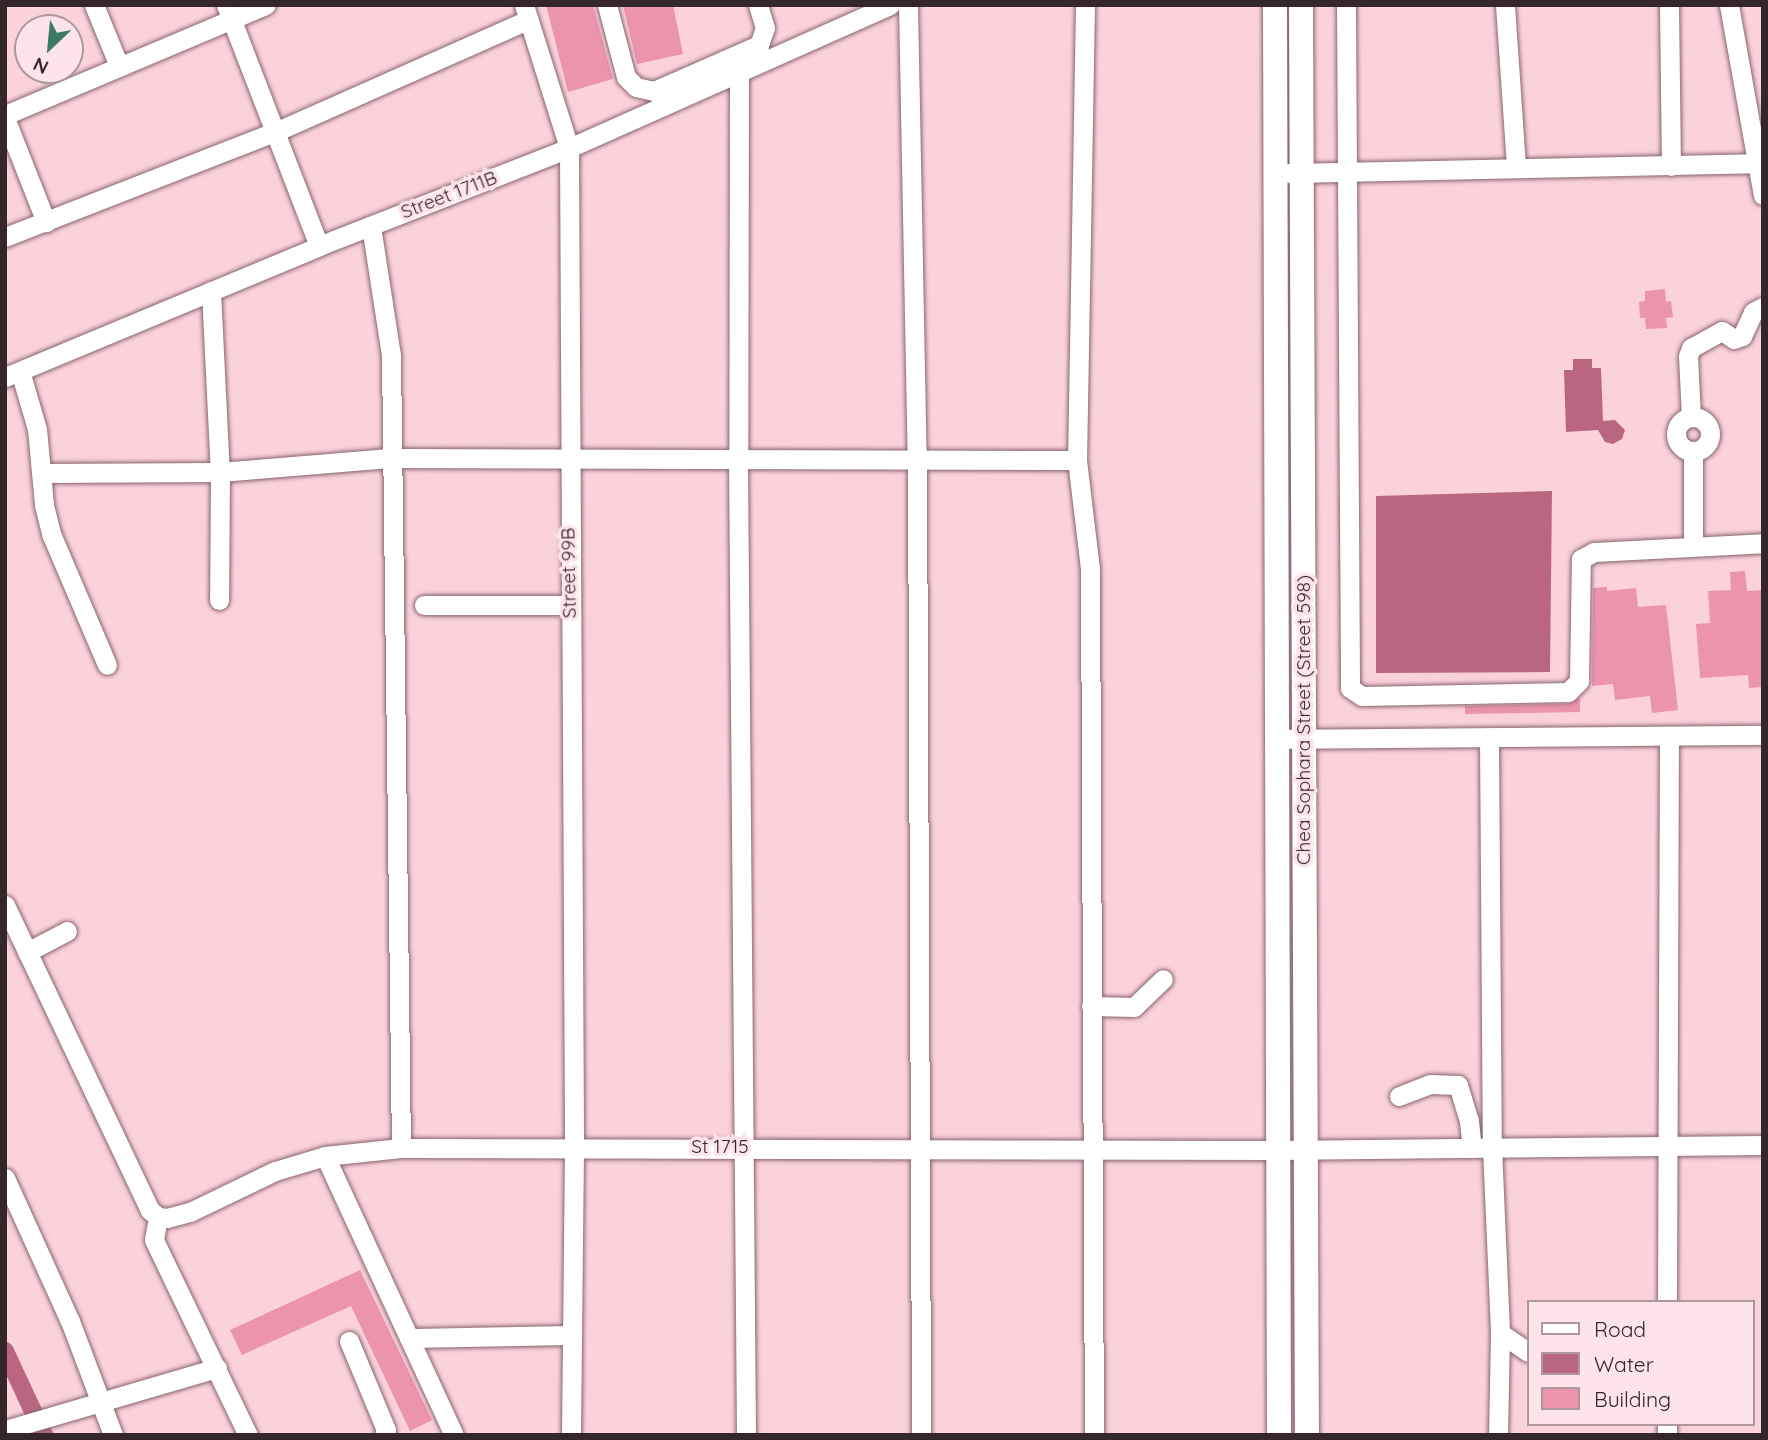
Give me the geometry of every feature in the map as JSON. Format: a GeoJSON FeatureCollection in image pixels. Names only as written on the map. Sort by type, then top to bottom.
{"type":"FeatureCollection","features":[{"type":"Feature","properties":{"kind":"main road","name":"Chea Sophara Street (Street 598)"},"geometry":{"type":"LineString","coordinates":[[1275,5],[1279,1435]]}},
{"type":"Feature","properties":{"kind":"main road","name":"Chea Sophara Street (Street 598)"},"geometry":{"type":"LineString","coordinates":[[1301,5],[1307,1435]]}},
{"type":"Feature","properties":{"kind":"street"},"geometry":{"type":"LineString","coordinates":[[93,5],[120,66]]}},
{"type":"Feature","properties":{"kind":"street"},"geometry":{"type":"LineString","coordinates":[[46,222],[5,116],[120,66],[229,12],[266,5]]}},
{"type":"Feature","properties":{"kind":"street"},"geometry":{"type":"LineString","coordinates":[[607,5],[626,77],[636,87],[654,91],[760,45],[765,28],[758,5]]}},
{"type":"Feature","properties":{"kind":"street","name":"Street 1711B"},"geometry":{"type":"LineString","coordinates":[[13,374],[319,246],[569,148],[739,75],[890,5]]}},
{"type":"Feature","properties":{"kind":"street"},"geometry":{"type":"LineString","coordinates":[[908,5],[916,462],[921,1435]]}},
{"type":"Feature","properties":{"kind":"street"},"geometry":{"type":"LineString","coordinates":[[1085,5],[1077,460],[1090,569],[1094,1435]]}},
{"type":"Feature","properties":{"kind":"street"},"geometry":{"type":"LineString","coordinates":[[1346,5],[1350,688],[1362,696],[1568,692],[1579,681],[1581,559],[1594,552],[1763,543]]}},
{"type":"Feature","properties":{"kind":"street"},"geometry":{"type":"LineString","coordinates":[[1505,5],[1516,168]]}},
{"type":"Feature","properties":{"kind":"street"},"geometry":{"type":"LineString","coordinates":[[1669,5],[1671,166]]}},
{"type":"Feature","properties":{"kind":"street"},"geometry":{"type":"LineString","coordinates":[[1729,5],[1756,118],[1756,163],[1763,195]]}},
{"type":"Feature","properties":{"kind":"street"},"geometry":{"type":"LineString","coordinates":[[229,12],[319,246]]}},
{"type":"Feature","properties":{"kind":"street"},"geometry":{"type":"LineString","coordinates":[[5,237],[275,132],[526,13]]}},
{"type":"Feature","properties":{"kind":"street","name":"Street 99B"},"geometry":{"type":"LineString","coordinates":[[526,13],[569,148],[568,461],[574,1148],[571,1435]]}},
{"type":"Feature","properties":{"kind":"street"},"geometry":{"type":"LineString","coordinates":[[739,75],[738,460],[746,1435]]}},
{"type":"Feature","properties":{"kind":"street"},"geometry":{"type":"LineString","coordinates":[[1276,173],[1756,163]]}},
{"type":"Feature","properties":{"kind":"street"},"geometry":{"type":"LineString","coordinates":[[371,226],[391,355],[401,1148]]}},
{"type":"Feature","properties":{"kind":"street"},"geometry":{"type":"LineString","coordinates":[[211,291],[220,472],[219,600]]}},
{"type":"Feature","properties":{"kind":"street"},"geometry":{"type":"LineString","coordinates":[[1693,545],[1693,451],[1705,446],[1710,433],[1704,421],[1691,417],[1688,356],[1691,348],[1722,331],[1734,339],[1742,337],[1753,312],[1763,307]]}},
{"type":"Feature","properties":{"kind":"street"},"geometry":{"type":"LineString","coordinates":[[13,374],[37,429],[41,473],[52,536],[107,664]]}},
{"type":"Feature","properties":{"kind":"street"},"geometry":{"type":"LineString","coordinates":[[41,473],[220,472],[392,458],[568,461],[1077,460]]}},
{"type":"Feature","properties":{"kind":"street"},"geometry":{"type":"LineString","coordinates":[[424,605],[570,604]]}},
{"type":"Feature","properties":{"kind":"street"},"geometry":{"type":"LineString","coordinates":[[1277,739],[1763,735]]}},
{"type":"Feature","properties":{"kind":"street"},"geometry":{"type":"LineString","coordinates":[[1667,1300],[1669,736]]}},
{"type":"Feature","properties":{"kind":"street"},"geometry":{"type":"LineString","coordinates":[[1489,737],[1492,1148],[1500,1333],[1499,1435]]}},
{"type":"Feature","properties":{"kind":"street"},"geometry":{"type":"LineString","coordinates":[[5,905],[150,1210],[158,1217],[154,1240],[248,1435]]}},
{"type":"Feature","properties":{"kind":"street"},"geometry":{"type":"LineString","coordinates":[[27,952],[67,931]]}},
{"type":"Feature","properties":{"kind":"street"},"geometry":{"type":"LineString","coordinates":[[1091,1006],[1134,1007],[1163,979]]}},
{"type":"Feature","properties":{"kind":"street"},"geometry":{"type":"LineString","coordinates":[[1399,1096],[1430,1084],[1458,1085],[1469,1121],[1472,1148]]}},
{"type":"Feature","properties":{"kind":"street","name":"St 1715"},"geometry":{"type":"LineString","coordinates":[[158,1217],[167,1218],[190,1212],[275,1171],[324,1156],[401,1148],[1306,1150],[1763,1145]]}},
{"type":"Feature","properties":{"kind":"street"},"geometry":{"type":"LineString","coordinates":[[324,1156],[454,1435]]}},
{"type":"Feature","properties":{"kind":"street"},"geometry":{"type":"LineString","coordinates":[[5,1178],[70,1321],[113,1435]]}},
{"type":"Feature","properties":{"kind":"street"},"geometry":{"type":"LineString","coordinates":[[1500,1333],[1526,1351]]}},
{"type":"Feature","properties":{"kind":"street"},"geometry":{"type":"LineString","coordinates":[[409,1338],[572,1335]]}},
{"type":"Feature","properties":{"kind":"street"},"geometry":{"type":"LineString","coordinates":[[349,1341],[386,1430],[384,1435]]}},
{"type":"Feature","properties":{"kind":"street"},"geometry":{"type":"LineString","coordinates":[[5,1430],[217,1368]]}},
{"type":"Feature","properties":{"kind":"water"},"geometry":{"type":"Polygon","coordinates":[[[1573,359],[1592,359],[1592,368],[1601,368],[1603,421],[1615,420],[1625,430],[1622,439],[1613,444],[1605,442],[1598,430],[1566,432],[1564,370],[1573,370],[1573,359]]]}},
{"type":"Feature","properties":{"kind":"water"},"geometry":{"type":"Polygon","coordinates":[[[1552,491],[1550,672],[1376,673],[1376,496],[1552,491]]]}},
{"type":"Feature","properties":{"kind":"building"},"geometry":{"type":"Polygon","coordinates":[[[546,5],[593,5],[613,79],[568,92],[546,5]]]}},
{"type":"Feature","properties":{"kind":"building"},"geometry":{"type":"Polygon","coordinates":[[[623,5],[673,5],[683,54],[637,64],[623,5]]]}},
{"type":"Feature","properties":{"kind":"building"},"geometry":{"type":"Polygon","coordinates":[[[1665,289],[1666,302],[1671,301],[1673,317],[1666,318],[1667,328],[1646,329],[1645,318],[1640,318],[1639,302],[1645,301],[1645,291],[1665,289]]]}},
{"type":"Feature","properties":{"kind":"building"},"geometry":{"type":"Polygon","coordinates":[[[1745,571],[1747,591],[1763,590],[1763,687],[1749,688],[1748,675],[1700,678],[1696,624],[1710,623],[1708,591],[1731,590],[1730,572],[1745,571]]]}},
{"type":"Feature","properties":{"kind":"building"},"geometry":{"type":"Polygon","coordinates":[[[1607,587],[1607,591],[1636,588],[1638,607],[1666,605],[1678,710],[1652,713],[1650,696],[1615,700],[1613,684],[1592,686],[1593,588],[1607,587]]]}},
{"type":"Feature","properties":{"kind":"building"},"geometry":{"type":"Polygon","coordinates":[[[1580,698],[1580,712],[1465,714],[1465,706],[1568,704],[1580,698]]]}},
{"type":"Feature","properties":{"kind":"building"},"geometry":{"type":"Polygon","coordinates":[[[360,1270],[432,1420],[410,1431],[351,1306],[242,1355],[230,1330],[360,1270]]]}},
{"type":"Feature","properties":{"kind":"waterway"},"geometry":{"type":"LineString","coordinates":[[5,1351],[44,1435]]}}]}
